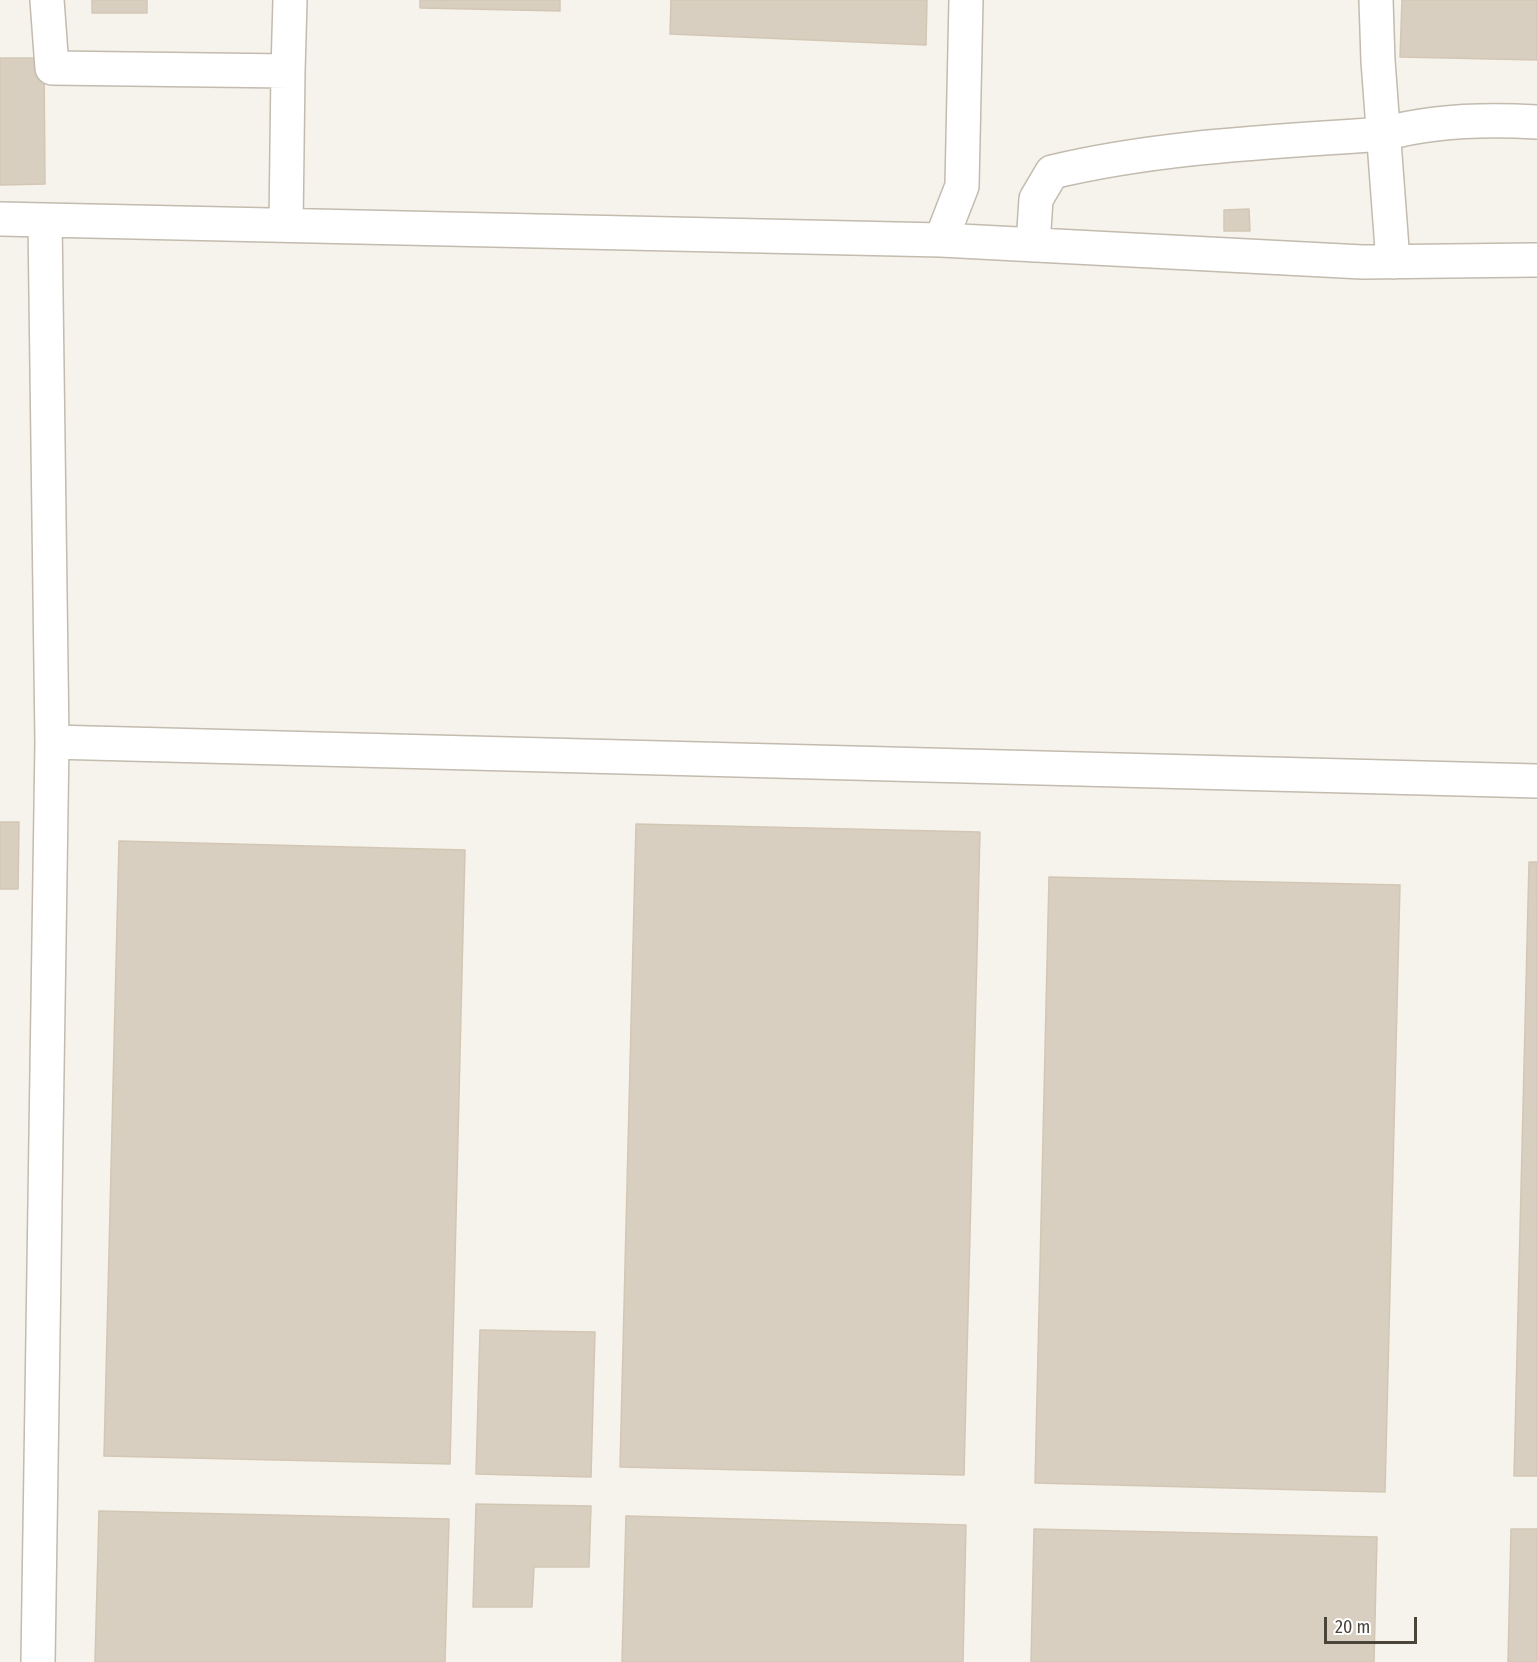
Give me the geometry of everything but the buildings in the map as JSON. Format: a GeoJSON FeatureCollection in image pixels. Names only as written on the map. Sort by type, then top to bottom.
{"type":"FeatureCollection","features":[{"type":"Feature","properties":{"kind":"street"},"geometry":{"type":"LineString","coordinates":[[47,0],[52,68],[288,71]]}},
{"type":"Feature","properties":{"kind":"street"},"geometry":{"type":"LineString","coordinates":[[286,225],[290,0]]}},
{"type":"Feature","properties":{"kind":"street"},"geometry":{"type":"LineString","coordinates":[[941,240],[962,186],[966,0]]}},
{"type":"Feature","properties":{"kind":"street"},"geometry":{"type":"LineString","coordinates":[[1376,0],[1393,262]]}},
{"type":"Feature","properties":{"kind":"street"},"geometry":{"type":"LineString","coordinates":[[1033,245],[1036,200],[1052,172],[1094,162],[1180,149],[1384,134],[1422,125],[1496,120],[1537,122]]}},
{"type":"Feature","properties":{"kind":"street"},"geometry":{"type":"LineString","coordinates":[[0,219],[941,240],[1393,262],[1535,260]]}},
{"type":"Feature","properties":{"kind":"street"},"geometry":{"type":"LineString","coordinates":[[38,1662],[52,742],[45,220]]}},
{"type":"Feature","properties":{"kind":"street"},"geometry":{"type":"LineString","coordinates":[[52,742],[1537,781]]}}]}
